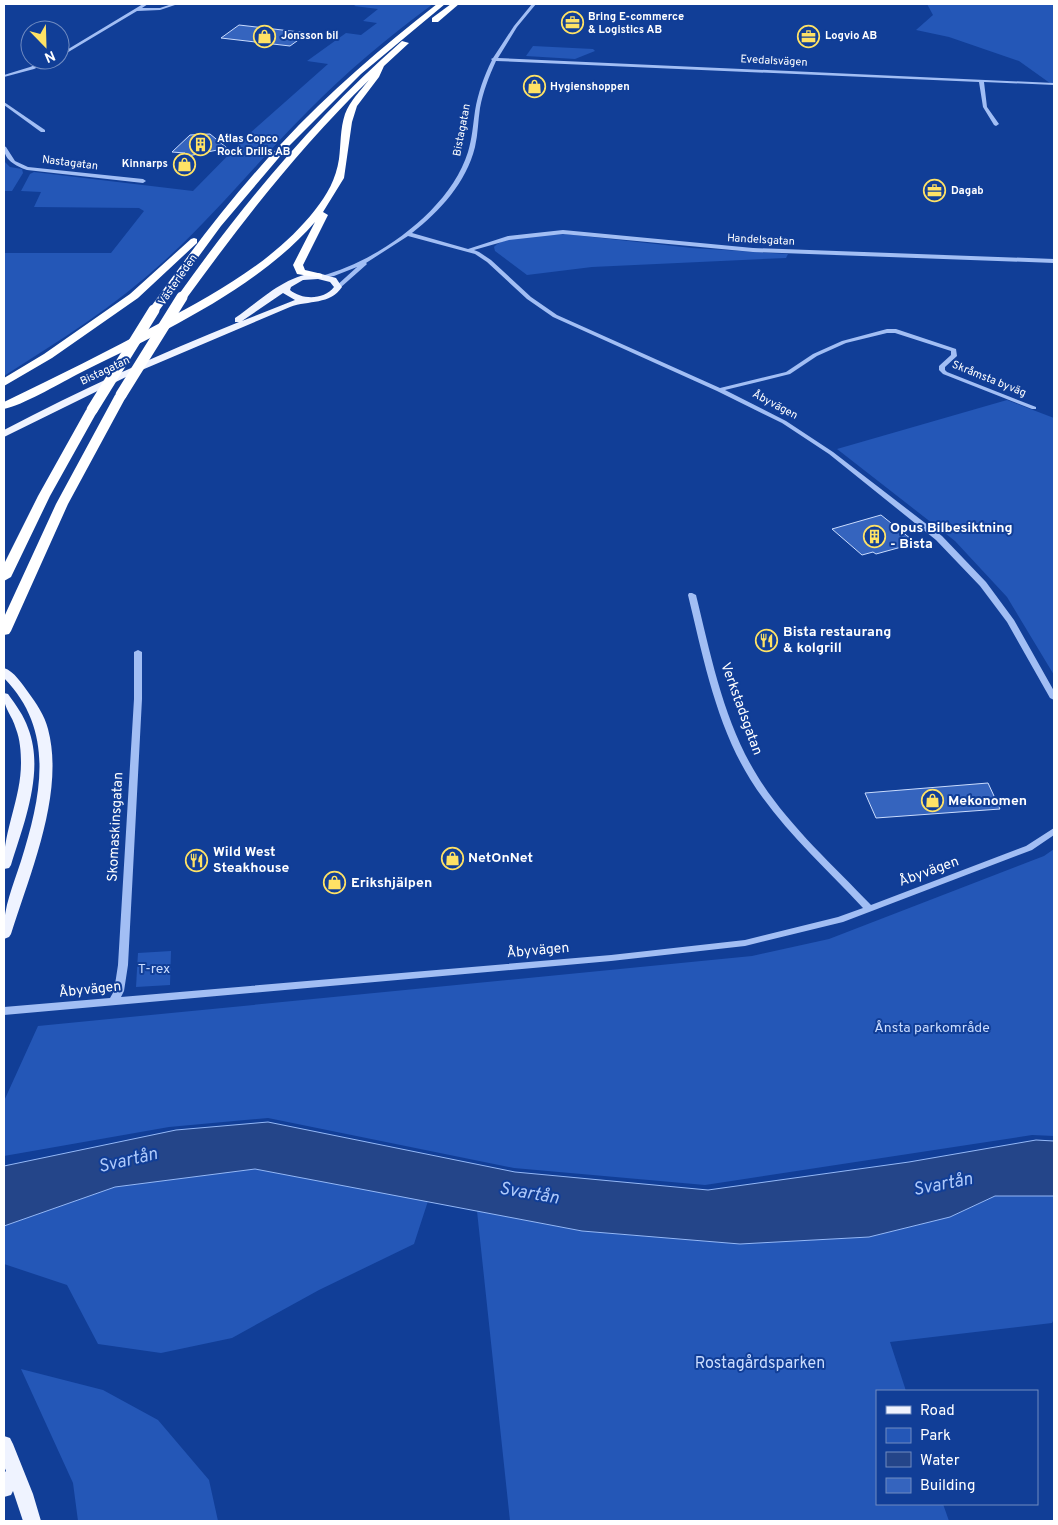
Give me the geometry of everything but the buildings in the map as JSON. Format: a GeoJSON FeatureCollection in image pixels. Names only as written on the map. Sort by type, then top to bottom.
{"type":"FeatureCollection","features":[{"type":"Feature","properties":{"kind":"highway","name":"Västerleden"},"geometry":{"type":"LineString","coordinates":[[4,577],[44,496],[92,410],[154,310],[212,230],[253,180],[318,109],[378,53],[441,4]]}},
{"type":"Feature","properties":{"kind":"highway","name":"Västerleden"},"geometry":{"type":"LineString","coordinates":[[4,631],[62,504],[121,395],[182,297],[247,209],[327,118],[380,66],[455,4]]}},
{"type":"Feature","properties":{"kind":"highway"},"geometry":{"type":"LineString","coordinates":[[4,406],[116,350],[198,306],[267,263],[297,236],[322,207],[332,191],[343,160],[350,115],[362,92],[378,73],[380,66]]}},
{"type":"Feature","properties":{"kind":"highway"},"geometry":{"type":"LineString","coordinates":[[320,277],[301,272],[298,265],[333,194],[332,191]]}},
{"type":"Feature","properties":{"kind":"highway"},"geometry":{"type":"LineString","coordinates":[[4,383],[111,314],[160,274],[203,233],[212,230]]}},
{"type":"Feature","properties":{"kind":"main road","name":"Bistagatan"},"geometry":{"type":"LineString","coordinates":[[219,332],[298,279],[320,277]]}},
{"type":"Feature","properties":{"kind":"main road"},"geometry":{"type":"LineString","coordinates":[[320,277],[333,280],[338,287]]}},
{"type":"Feature","properties":{"kind":"main road"},"geometry":{"type":"LineString","coordinates":[[287,286],[286,291],[290,296],[309,299]]}},
{"type":"Feature","properties":{"kind":"main road","name":"Bistagatan"},"geometry":{"type":"LineString","coordinates":[[4,434],[70,399],[219,332],[254,320],[286,304],[331,295],[338,287]]}},
{"type":"Feature","properties":{"kind":"main road"},"geometry":{"type":"LineString","coordinates":[[4,672],[16,684],[31,705],[42,730],[46,774],[30,854],[4,934]]}},
{"type":"Feature","properties":{"kind":"main road"},"geometry":{"type":"LineString","coordinates":[[4,865],[25,788],[27,758],[23,729],[6,701]]}},
{"type":"Feature","properties":{"kind":"main road"},"geometry":{"type":"LineString","coordinates":[[4,1444],[29,1513]]}},
{"type":"Feature","properties":{"kind":"main road"},"geometry":{"type":"LineString","coordinates":[[4,1489],[15,1472]]}},
{"type":"Feature","properties":{"kind":"street"},"geometry":{"type":"LineString","coordinates":[[70,50],[146,4]]}},
{"type":"Feature","properties":{"kind":"street"},"geometry":{"type":"LineString","coordinates":[[136,10],[160,9],[176,4]]}},
{"type":"Feature","properties":{"kind":"street","name":"Bistagatan"},"geometry":{"type":"LineString","coordinates":[[320,277],[340,273],[366,261],[408,234],[443,202],[464,169],[472,149],[479,102],[494,59],[510,31],[534,4]]}},
{"type":"Feature","properties":{"kind":"street","name":"Evedalsvägen"},"geometry":{"type":"LineString","coordinates":[[494,59],[1054,84]]}},
{"type":"Feature","properties":{"kind":"street"},"geometry":{"type":"LineString","coordinates":[[4,76],[25,70]]}},
{"type":"Feature","properties":{"kind":"street"},"geometry":{"type":"LineString","coordinates":[[981,80],[986,108],[996,124]]}},
{"type":"Feature","properties":{"kind":"street"},"geometry":{"type":"LineString","coordinates":[[4,103],[43,132]]}},
{"type":"Feature","properties":{"kind":"street","name":"Nastagatan"},"geometry":{"type":"LineString","coordinates":[[4,148],[13,162],[27,168],[143,181]]}},
{"type":"Feature","properties":{"kind":"street","name":"Handelsgatan"},"geometry":{"type":"LineString","coordinates":[[469,250],[508,238],[563,232],[753,250],[1054,261]]}},
{"type":"Feature","properties":{"kind":"street","name":"Åbyvägen"},"geometry":{"type":"LineString","coordinates":[[408,234],[469,250],[489,260],[541,307],[569,323],[719,390],[784,422],[820,445],[939,538],[969,567],[1003,610],[1054,698]]}},
{"type":"Feature","properties":{"kind":"street","name":"Bistagatan"},"geometry":{"type":"LineString","coordinates":[[338,287],[366,261]]}},
{"type":"Feature","properties":{"kind":"street","name":"Skråmsta byväg"},"geometry":{"type":"LineString","coordinates":[[719,390],[788,373],[815,355],[844,342],[887,331],[896,331],[954,350],[954,356],[942,366],[942,370],[945,373],[1034,408]]}},
{"type":"Feature","properties":{"kind":"street","name":"Verkstadsgatan"},"geometry":{"type":"LineString","coordinates":[[692,595],[722,705],[752,776],[777,812],[868,909]]}},
{"type":"Feature","properties":{"kind":"street","name":"Skomaskinsgatan"},"geometry":{"type":"LineString","coordinates":[[114,1001],[123,965],[138,699],[138,652]]}},
{"type":"Feature","properties":{"kind":"street","name":"Åbyvägen"},"geometry":{"type":"LineString","coordinates":[[4,1011],[716,948],[796,932],[840,920],[1029,848],[1054,831]]}},
{"type":"Feature","properties":{"kind":"green space"},"geometry":{"type":"Polygon","coordinates":[[[357,4],[433,4],[384,42],[322,97],[201,226],[145,278],[86,322],[4,376],[4,253],[111,253],[144,211],[139,208],[34,207],[41,192],[21,191],[30,174],[34,172],[193,191],[249,134],[328,64],[307,61],[346,33],[361,35],[377,23],[363,21],[378,9],[354,6],[357,4]]]}},
{"type":"Feature","properties":{"kind":"green space"},"geometry":{"type":"Polygon","coordinates":[[[927,4],[1054,4],[1054,86],[1019,61],[949,37],[916,30],[933,15],[927,4]]]}},
{"type":"Feature","properties":{"kind":"green space"},"geometry":{"type":"Polygon","coordinates":[[[533,46],[593,49],[595,51],[575,59],[526,56],[533,46]]]}},
{"type":"Feature","properties":{"kind":"green space"},"geometry":{"type":"Polygon","coordinates":[[[4,161],[10,167],[22,169],[23,173],[12,191],[4,191],[4,161]]]}},
{"type":"Feature","properties":{"kind":"green space"},"geometry":{"type":"Polygon","coordinates":[[[565,234],[692,248],[788,254],[786,258],[592,267],[527,275],[495,251],[494,247],[499,243],[517,238],[565,234]]]}},
{"type":"Feature","properties":{"kind":"green space"},"geometry":{"type":"Polygon","coordinates":[[[1007,400],[1054,418],[1054,675],[1007,597],[955,541],[837,449],[1007,400]]]}},
{"type":"Feature","properties":{"kind":"green space","name":"Ånsta parkområde"},"geometry":{"type":"Polygon","coordinates":[[[1054,849],[1054,1136],[1032,1135],[705,1185],[514,1168],[268,1118],[169,1127],[4,1156],[4,1101],[38,1026],[752,956],[829,939],[1044,856],[1054,849]]]}},
{"type":"Feature","properties":{"kind":"green space","name":"T-rex"},"geometry":{"type":"Polygon","coordinates":[[[171,951],[170,985],[136,987],[138,953],[171,951]]]}},
{"type":"Feature","properties":{"kind":"green space"},"geometry":{"type":"Polygon","coordinates":[[[255,1169],[428,1201],[414,1244],[319,1290],[232,1338],[161,1353],[98,1344],[67,1285],[4,1264],[4,1226],[115,1187],[255,1169]]]}},
{"type":"Feature","properties":{"kind":"green space","name":"Rostagårdsparken"},"geometry":{"type":"Polygon","coordinates":[[[995,1196],[1054,1196],[1054,1319],[1052,1323],[890,1342],[906,1390],[876,1390],[876,1505],[943,1505],[949,1521],[510,1521],[477,1211],[582,1231],[740,1244],[869,1237],[950,1217],[995,1196]]]}},
{"type":"Feature","properties":{"kind":"green space"},"geometry":{"type":"Polygon","coordinates":[[[21,1369],[103,1390],[158,1420],[209,1480],[218,1521],[78,1521],[73,1483],[21,1369]]]}},
{"type":"Feature","properties":{"kind":"water","name":"Svartån"},"geometry":{"type":"Polygon","coordinates":[[[268,1122],[515,1172],[708,1190],[909,1162],[1036,1140],[1054,1141],[1054,1196],[995,1196],[950,1217],[869,1237],[740,1244],[582,1231],[255,1169],[115,1187],[4,1226],[4,1166],[176,1130],[268,1122]]]}},
{"type":"Feature","properties":{"kind":"place","name":"Bring E-commerce & Logistics AB"},"geometry":{"type":"Point","coordinates":[572,23]}},
{"type":"Feature","properties":{"kind":"place","name":"Jonsson bil"},"geometry":{"type":"Point","coordinates":[265,36]}},
{"type":"Feature","properties":{"kind":"place","name":"Logvio AB"},"geometry":{"type":"Point","coordinates":[809,36]}},
{"type":"Feature","properties":{"kind":"place","name":"Hygienshoppen"},"geometry":{"type":"Point","coordinates":[534,87]}},
{"type":"Feature","properties":{"kind":"place","name":"Atlas Copco Rock Drills AB"},"geometry":{"type":"Point","coordinates":[201,145]}},
{"type":"Feature","properties":{"kind":"place","name":"Kinnarps"},"geometry":{"type":"Point","coordinates":[184,164]}},
{"type":"Feature","properties":{"kind":"place","name":"Dagab"},"geometry":{"type":"Point","coordinates":[935,191]}},
{"type":"Feature","properties":{"kind":"place","name":"Opus Bilbesiktning - Bista"},"geometry":{"type":"Point","coordinates":[874,536]}},
{"type":"Feature","properties":{"kind":"place","name":"Bista restaurang & kolgrill"},"geometry":{"type":"Point","coordinates":[767,640]}},
{"type":"Feature","properties":{"kind":"place","name":"Mekonomen"},"geometry":{"type":"Point","coordinates":[932,801]}},
{"type":"Feature","properties":{"kind":"place","name":"NetOnNet"},"geometry":{"type":"Point","coordinates":[452,858]}},
{"type":"Feature","properties":{"kind":"place","name":"Wild West Steakhouse"},"geometry":{"type":"Point","coordinates":[197,860]}},
{"type":"Feature","properties":{"kind":"place","name":"Erikshjälpen"},"geometry":{"type":"Point","coordinates":[335,883]}}]}
